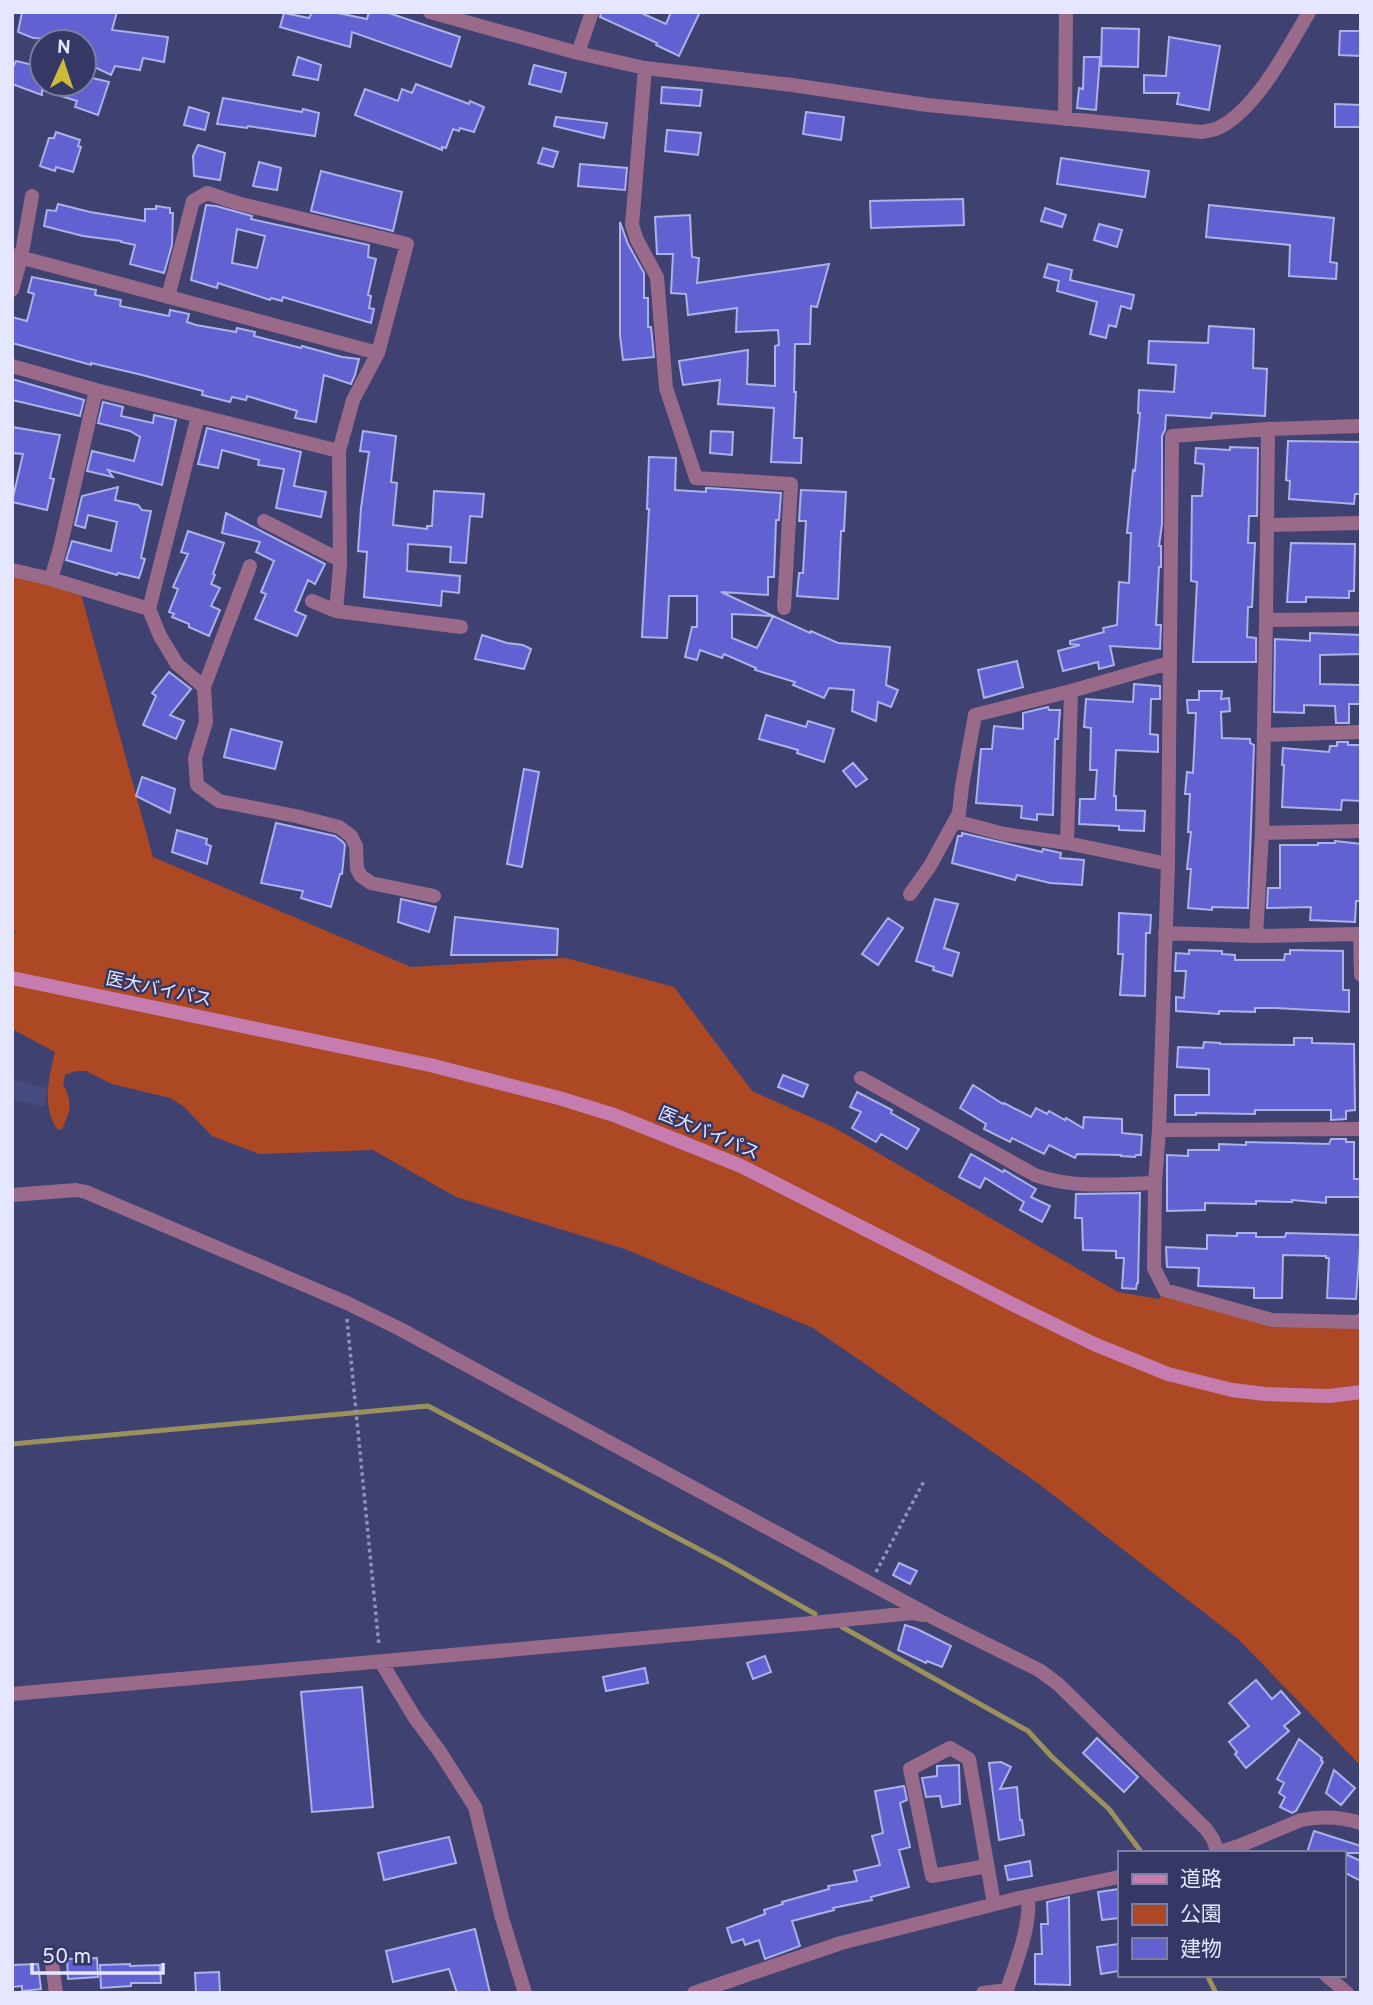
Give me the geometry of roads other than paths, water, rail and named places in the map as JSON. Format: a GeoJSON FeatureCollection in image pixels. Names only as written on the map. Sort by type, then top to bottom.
{"type":"FeatureCollection","features":[{"type":"Feature","properties":{"kind":"main road","name":"医大バイパス"},"geometry":{"type":"LineString","coordinates":[[12,978],[430,1065],[559,1098],[624,1119],[741,1166],[1094,1344],[1168,1374],[1232,1390],[1265,1394],[1329,1396],[1361,1392]]}},
{"type":"Feature","properties":{"kind":"street"},"geometry":{"type":"LineString","coordinates":[[430,12],[578,53],[645,68],[792,85],[927,105],[1202,132],[1217,129],[1243,110],[1272,74],[1309,12]]}},
{"type":"Feature","properties":{"kind":"street"},"geometry":{"type":"LineString","coordinates":[[578,53],[592,12]]}},
{"type":"Feature","properties":{"kind":"street"},"geometry":{"type":"LineString","coordinates":[[1065,119],[1066,12]]}},
{"type":"Feature","properties":{"kind":"street"},"geometry":{"type":"LineString","coordinates":[[645,68],[632,225],[657,277],[666,388],[696,478],[791,484],[785,608]]}},
{"type":"Feature","properties":{"kind":"street"},"geometry":{"type":"LineString","coordinates":[[168,297],[193,201],[207,193],[237,203],[407,244],[378,353],[353,400],[339,451],[340,559],[336,611]]}},
{"type":"Feature","properties":{"kind":"street"},"geometry":{"type":"LineString","coordinates":[[12,290],[32,196]]}},
{"type":"Feature","properties":{"kind":"street"},"geometry":{"type":"LineString","coordinates":[[17,257],[378,353]]}},
{"type":"Feature","properties":{"kind":"street"},"geometry":{"type":"LineString","coordinates":[[12,366],[339,451]]}},
{"type":"Feature","properties":{"kind":"street"},"geometry":{"type":"LineString","coordinates":[[51,579],[96,390]]}},
{"type":"Feature","properties":{"kind":"street"},"geometry":{"type":"LineString","coordinates":[[198,416],[149,609],[159,636],[177,664],[204,687]]}},
{"type":"Feature","properties":{"kind":"street"},"geometry":{"type":"LineString","coordinates":[[1361,426],[1172,436],[1168,864],[1154,1268],[1165,1290],[1272,1320],[1361,1320]]}},
{"type":"Feature","properties":{"kind":"street"},"geometry":{"type":"LineString","coordinates":[[1256,936],[1262,833],[1268,429]]}},
{"type":"Feature","properties":{"kind":"street"},"geometry":{"type":"LineString","coordinates":[[264,521],[340,559]]}},
{"type":"Feature","properties":{"kind":"street"},"geometry":{"type":"LineString","coordinates":[[1267,525],[1361,523]]}},
{"type":"Feature","properties":{"kind":"street"},"geometry":{"type":"LineString","coordinates":[[250,566],[204,687],[206,722],[195,758],[197,785],[219,801],[339,827],[351,836],[356,846],[356,869],[361,876],[372,883],[434,896]]}},
{"type":"Feature","properties":{"kind":"street"},"geometry":{"type":"LineString","coordinates":[[12,569],[149,609]]}},
{"type":"Feature","properties":{"kind":"street"},"geometry":{"type":"LineString","coordinates":[[312,601],[336,611],[461,627]]}},
{"type":"Feature","properties":{"kind":"street"},"geometry":{"type":"LineString","coordinates":[[1266,620],[1361,619]]}},
{"type":"Feature","properties":{"kind":"street"},"geometry":{"type":"LineString","coordinates":[[910,894],[930,866],[959,813],[975,715],[1169,663]]}},
{"type":"Feature","properties":{"kind":"street"},"geometry":{"type":"LineString","coordinates":[[1067,843],[1071,691]]}},
{"type":"Feature","properties":{"kind":"street"},"geometry":{"type":"LineString","coordinates":[[1264,735],[1361,733]]}},
{"type":"Feature","properties":{"kind":"street"},"geometry":{"type":"LineString","coordinates":[[955,821],[1004,834],[1067,843],[1168,864]]}},
{"type":"Feature","properties":{"kind":"street"},"geometry":{"type":"LineString","coordinates":[[1262,833],[1361,831]]}},
{"type":"Feature","properties":{"kind":"street"},"geometry":{"type":"LineString","coordinates":[[1165,933],[1256,936],[1360,934],[1361,975]]}},
{"type":"Feature","properties":{"kind":"street"},"geometry":{"type":"LineString","coordinates":[[861,1078],[1035,1175],[1053,1182],[1071,1185],[1155,1183]]}},
{"type":"Feature","properties":{"kind":"street"},"geometry":{"type":"LineString","coordinates":[[1159,1130],[1361,1129]]}},
{"type":"Feature","properties":{"kind":"street"},"geometry":{"type":"LineString","coordinates":[[12,1195],[76,1190],[86,1192],[347,1303],[400,1328],[942,1622],[1029,1665],[1058,1684],[1206,1829],[1217,1851]]}},
{"type":"Feature","properties":{"kind":"street"},"geometry":{"type":"LineString","coordinates":[[12,1695],[912,1613],[942,1622]]}},
{"type":"Feature","properties":{"kind":"street"},"geometry":{"type":"LineString","coordinates":[[381,1662],[475,1807],[502,1918],[525,1993]]}},
{"type":"Feature","properties":{"kind":"street"},"geometry":{"type":"LineString","coordinates":[[987,1866],[932,1876],[910,1769],[950,1748],[969,1759],[987,1866],[993,1904]]}},
{"type":"Feature","properties":{"kind":"street"},"geometry":{"type":"LineString","coordinates":[[1224,1851],[1301,1820],[1321,1817],[1361,1823]]}},
{"type":"Feature","properties":{"kind":"street"},"geometry":{"type":"LineString","coordinates":[[694,1993],[841,1943],[993,1904],[1118,1877]]}},
{"type":"Feature","properties":{"kind":"street"},"geometry":{"type":"LineString","coordinates":[[983,1993],[1006,1991],[1026,1926],[1028,1896]]}},
{"type":"Feature","properties":{"kind":"street"},"geometry":{"type":"LineString","coordinates":[[51,1956],[56,1993]]}},
{"type":"Feature","properties":{"kind":"street"},"geometry":{"type":"LineString","coordinates":[[1328,1977],[1347,1993]]}},
{"type":"Feature","properties":{"kind":"waterway"},"geometry":{"type":"LineString","coordinates":[[12,1444],[428,1406],[725,1563],[815,1614]]}},
{"type":"Feature","properties":{"kind":"waterway"},"geometry":{"type":"LineString","coordinates":[[842,1627],[1028,1731],[1109,1809],[1140,1851]]}},
{"type":"Feature","properties":{"kind":"waterway"},"geometry":{"type":"LineString","coordinates":[[1208,1977],[1216,1993]]}}]}
